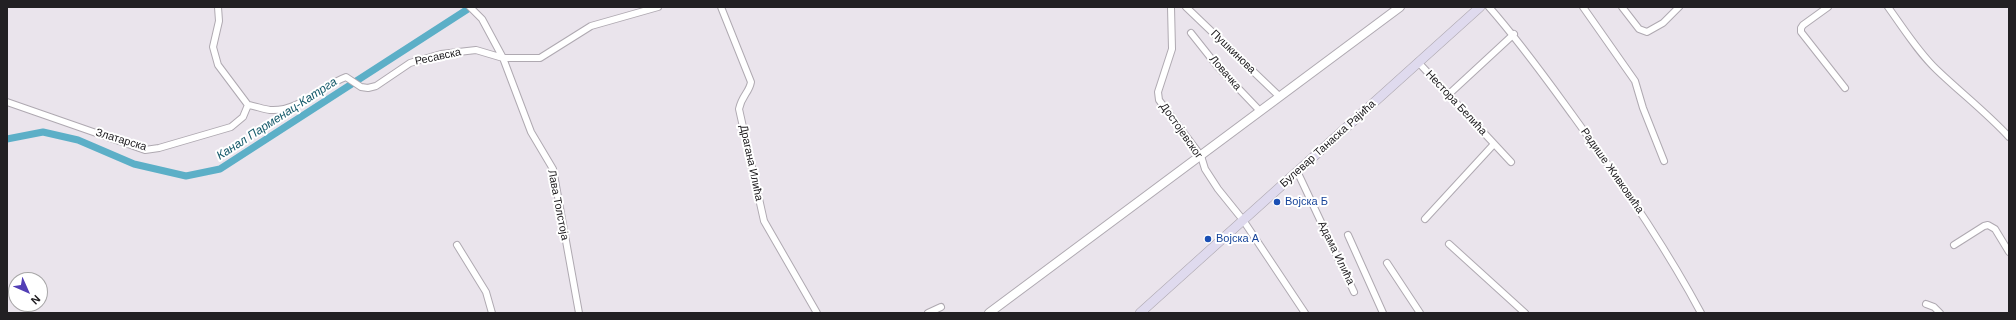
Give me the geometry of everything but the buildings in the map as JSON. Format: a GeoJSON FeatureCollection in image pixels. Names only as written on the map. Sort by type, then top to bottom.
{"type":"FeatureCollection","features":[{"type":"Feature","properties":{"kind":"main road","name":"Булевар Танаска Рајића"},"geometry":{"type":"LineString","coordinates":[[1140,313],[1480,7]]}},
{"type":"Feature","properties":{"kind":"street"},"geometry":{"type":"LineString","coordinates":[[218,7],[219,21],[213,47],[218,65],[248,105]]}},
{"type":"Feature","properties":{"kind":"street","name":"Лава Толстоја"},"geometry":{"type":"LineString","coordinates":[[470,7],[481,19],[503,58],[531,132],[553,170],[579,313]]}},
{"type":"Feature","properties":{"kind":"street","name":"Ресавска"},"geometry":{"type":"LineString","coordinates":[[248,105],[270,110],[294,106],[338,80],[346,77],[354,80],[361,87],[368,88],[376,86],[410,63],[441,54],[476,50],[503,58],[540,58],[591,26],[658,7]]}},
{"type":"Feature","properties":{"kind":"street","name":"Драгана Илића"},"geometry":{"type":"LineString","coordinates":[[721,7],[751,82],[750,89],[741,98],[739,109],[764,221],[817,313]]}},
{"type":"Feature","properties":{"kind":"street","name":"Достојевског"},"geometry":{"type":"LineString","coordinates":[[1171,7],[1172,48],[1158,92],[1159,100],[1201,156],[1205,169],[1218,189],[1243,220],[1305,313]]}},
{"type":"Feature","properties":{"kind":"street","name":"Пушкинова"},"geometry":{"type":"LineString","coordinates":[[1186,7],[1280,97]]}},
{"type":"Feature","properties":{"kind":"street"},"geometry":{"type":"LineString","coordinates":[[989,313],[1400,7]]}},
{"type":"Feature","properties":{"kind":"street","name":"Радише Живковића"},"geometry":{"type":"LineString","coordinates":[[1489,7],[1514,34],[1633,199],[1683,280],[1701,313]]}},
{"type":"Feature","properties":{"kind":"street"},"geometry":{"type":"LineString","coordinates":[[1582,7],[1635,81],[1643,108],[1664,161]]}},
{"type":"Feature","properties":{"kind":"street"},"geometry":{"type":"LineString","coordinates":[[1622,7],[1639,29],[1647,32],[1663,23],[1679,7]]}},
{"type":"Feature","properties":{"kind":"street"},"geometry":{"type":"LineString","coordinates":[[1828,7],[1803,25],[1801,32],[1845,88]]}},
{"type":"Feature","properties":{"kind":"street"},"geometry":{"type":"LineString","coordinates":[[1888,7],[1910,38],[1937,69],[1989,115],[2009,137]]}},
{"type":"Feature","properties":{"kind":"street","name":"Ловачка"},"geometry":{"type":"LineString","coordinates":[[1191,33],[1218,67],[1260,111]]}},
{"type":"Feature","properties":{"kind":"street"},"geometry":{"type":"LineString","coordinates":[[1448,94],[1514,34]]}},
{"type":"Feature","properties":{"kind":"street","name":"Нестора Белића"},"geometry":{"type":"LineString","coordinates":[[1418,62],[1511,162]]}},
{"type":"Feature","properties":{"kind":"street","name":"Златарска"},"geometry":{"type":"LineString","coordinates":[[7,102],[145,150],[159,148],[231,127],[243,117],[248,105]]}},
{"type":"Feature","properties":{"kind":"street","name":"Нестора Белића"},"geometry":{"type":"LineString","coordinates":[[1425,219],[1494,144]]}},
{"type":"Feature","properties":{"kind":"street","name":"Адама Илића"},"geometry":{"type":"LineString","coordinates":[[1296,172],[1354,292]]}},
{"type":"Feature","properties":{"kind":"street"},"geometry":{"type":"LineString","coordinates":[[1954,245],[1984,226],[1988,226],[1995,229],[2009,252]]}},
{"type":"Feature","properties":{"kind":"street"},"geometry":{"type":"LineString","coordinates":[[1348,235],[1382,313]]}},
{"type":"Feature","properties":{"kind":"street"},"geometry":{"type":"LineString","coordinates":[[1449,244],[1525,313]]}},
{"type":"Feature","properties":{"kind":"street"},"geometry":{"type":"LineString","coordinates":[[457,245],[486,292],[492,313]]}},
{"type":"Feature","properties":{"kind":"street"},"geometry":{"type":"LineString","coordinates":[[1388,262],[1420,313]]}},
{"type":"Feature","properties":{"kind":"street"},"geometry":{"type":"LineString","coordinates":[[1926,304],[1934,307],[1940,313]]}},
{"type":"Feature","properties":{"kind":"street"},"geometry":{"type":"LineString","coordinates":[[928,313],[941,307]]}},
{"type":"Feature","properties":{"kind":"waterway","name":"Канал Парменац-Катрга"},"geometry":{"type":"LineString","coordinates":[[7,139],[43,132],[78,140],[134,164],[186,176],[220,169],[471,7]]}},
{"type":"Feature","properties":{"kind":"place","name":"Војска Б"},"geometry":{"type":"Point","coordinates":[1277,202]}},
{"type":"Feature","properties":{"kind":"place","name":"Војска А"},"geometry":{"type":"Point","coordinates":[1208,239]}}]}
